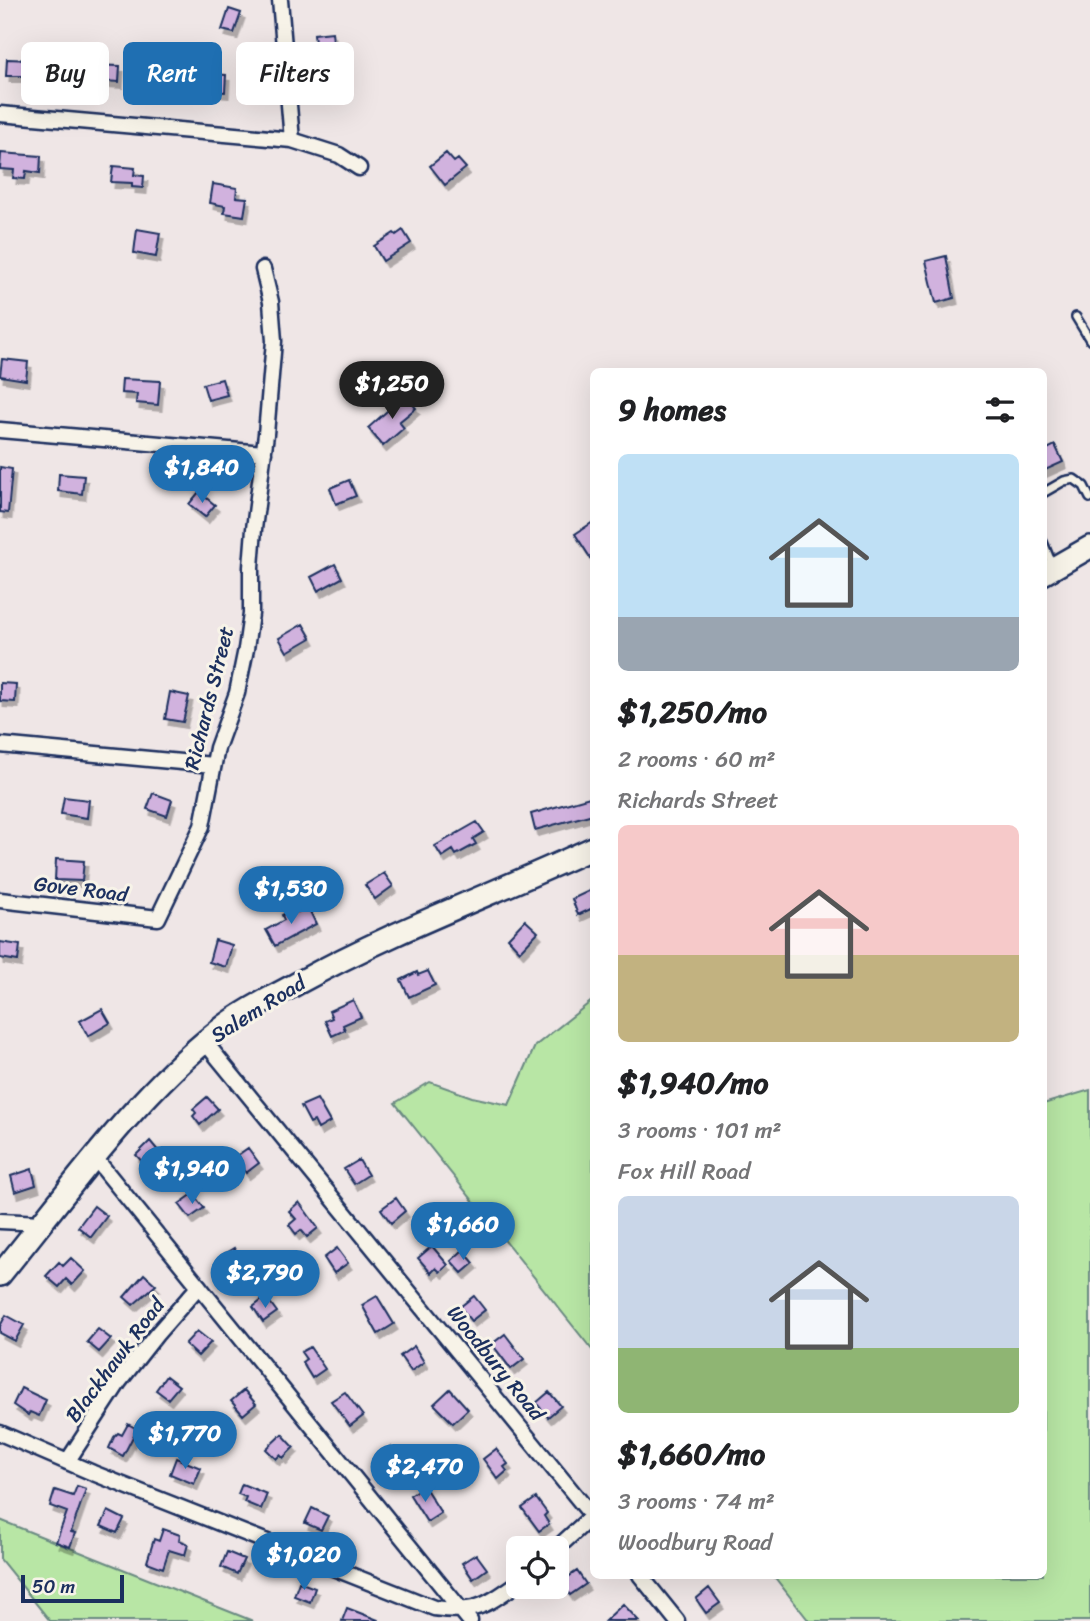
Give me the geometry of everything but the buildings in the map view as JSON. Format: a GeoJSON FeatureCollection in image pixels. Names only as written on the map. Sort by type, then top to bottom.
{"type":"FeatureCollection","features":[{"type":"Feature","properties":{"kind":"main road"},"geometry":{"type":"LineString","coordinates":[[1048,571],[1090,547]]}},
{"type":"Feature","properties":{"kind":"main road","name":"Salem Road"},"geometry":{"type":"LineString","coordinates":[[0,1275],[95,1158],[183,1060],[235,1018],[353,954],[590,849]]}},
{"type":"Feature","properties":{"kind":"street"},"geometry":{"type":"LineString","coordinates":[[281,0],[292,140]]}},
{"type":"Feature","properties":{"kind":"street"},"geometry":{"type":"LineString","coordinates":[[0,114],[292,140],[339,155],[359,167]]}},
{"type":"Feature","properties":{"kind":"street","name":"Richards Street"},"geometry":{"type":"LineString","coordinates":[[158,918],[202,826],[213,765],[237,693],[246,649],[251,614],[254,529],[274,341],[271,302],[262,269]]}},
{"type":"Feature","properties":{"kind":"street"},"geometry":{"type":"LineString","coordinates":[[0,430],[264,453]]}},
{"type":"Feature","properties":{"kind":"street"},"geometry":{"type":"LineString","coordinates":[[0,745],[213,765]]}},
{"type":"Feature","properties":{"kind":"street","name":"Gove Road"},"geometry":{"type":"LineString","coordinates":[[0,900],[158,918]]}},
{"type":"Feature","properties":{"kind":"street","name":"Woodbury Road"},"geometry":{"type":"LineString","coordinates":[[205,1042],[590,1512]]}},
{"type":"Feature","properties":{"kind":"street"},"geometry":{"type":"LineString","coordinates":[[95,1158],[466,1615]]}},
{"type":"Feature","properties":{"kind":"street"},"geometry":{"type":"LineString","coordinates":[[0,1220],[42,1223]]}},
{"type":"Feature","properties":{"kind":"street","name":"Blackhawk Road"},"geometry":{"type":"LineString","coordinates":[[67,1462],[119,1382],[199,1286]]}},
{"type":"Feature","properties":{"kind":"street"},"geometry":{"type":"LineString","coordinates":[[0,1433],[433,1608],[466,1615],[506,1590]]}},
{"type":"Feature","properties":{"kind":"street"},"geometry":{"type":"LineString","coordinates":[[569,1537],[590,1519]]}},
{"type":"Feature","properties":{"kind":"street"},"geometry":{"type":"LineString","coordinates":[[643,1579],[677,1621]]}},
{"type":"Feature","properties":{"kind":"lane"},"geometry":{"type":"LineString","coordinates":[[1076,317],[1090,340]]}},
{"type":"Feature","properties":{"kind":"lane"},"geometry":{"type":"LineString","coordinates":[[1047,491],[1064,481],[1074,479],[1084,486],[1090,498]]}},
{"type":"Feature","properties":{"kind":"green space"},"geometry":{"type":"Polygon","coordinates":[[[590,1002],[590,1347],[395,1103],[430,1082],[472,1097],[509,1105],[535,1046],[590,1002]]]}},
{"type":"Feature","properties":{"kind":"green space"},"geometry":{"type":"Polygon","coordinates":[[[1090,1090],[1090,1621],[809,1621],[776,1579],[1047,1579],[1047,1103],[1090,1090]]]}},
{"type":"Feature","properties":{"kind":"green space"},"geometry":{"type":"Polygon","coordinates":[[[0,1520],[253,1621],[50,1621],[0,1559],[0,1520]]]}}]}
